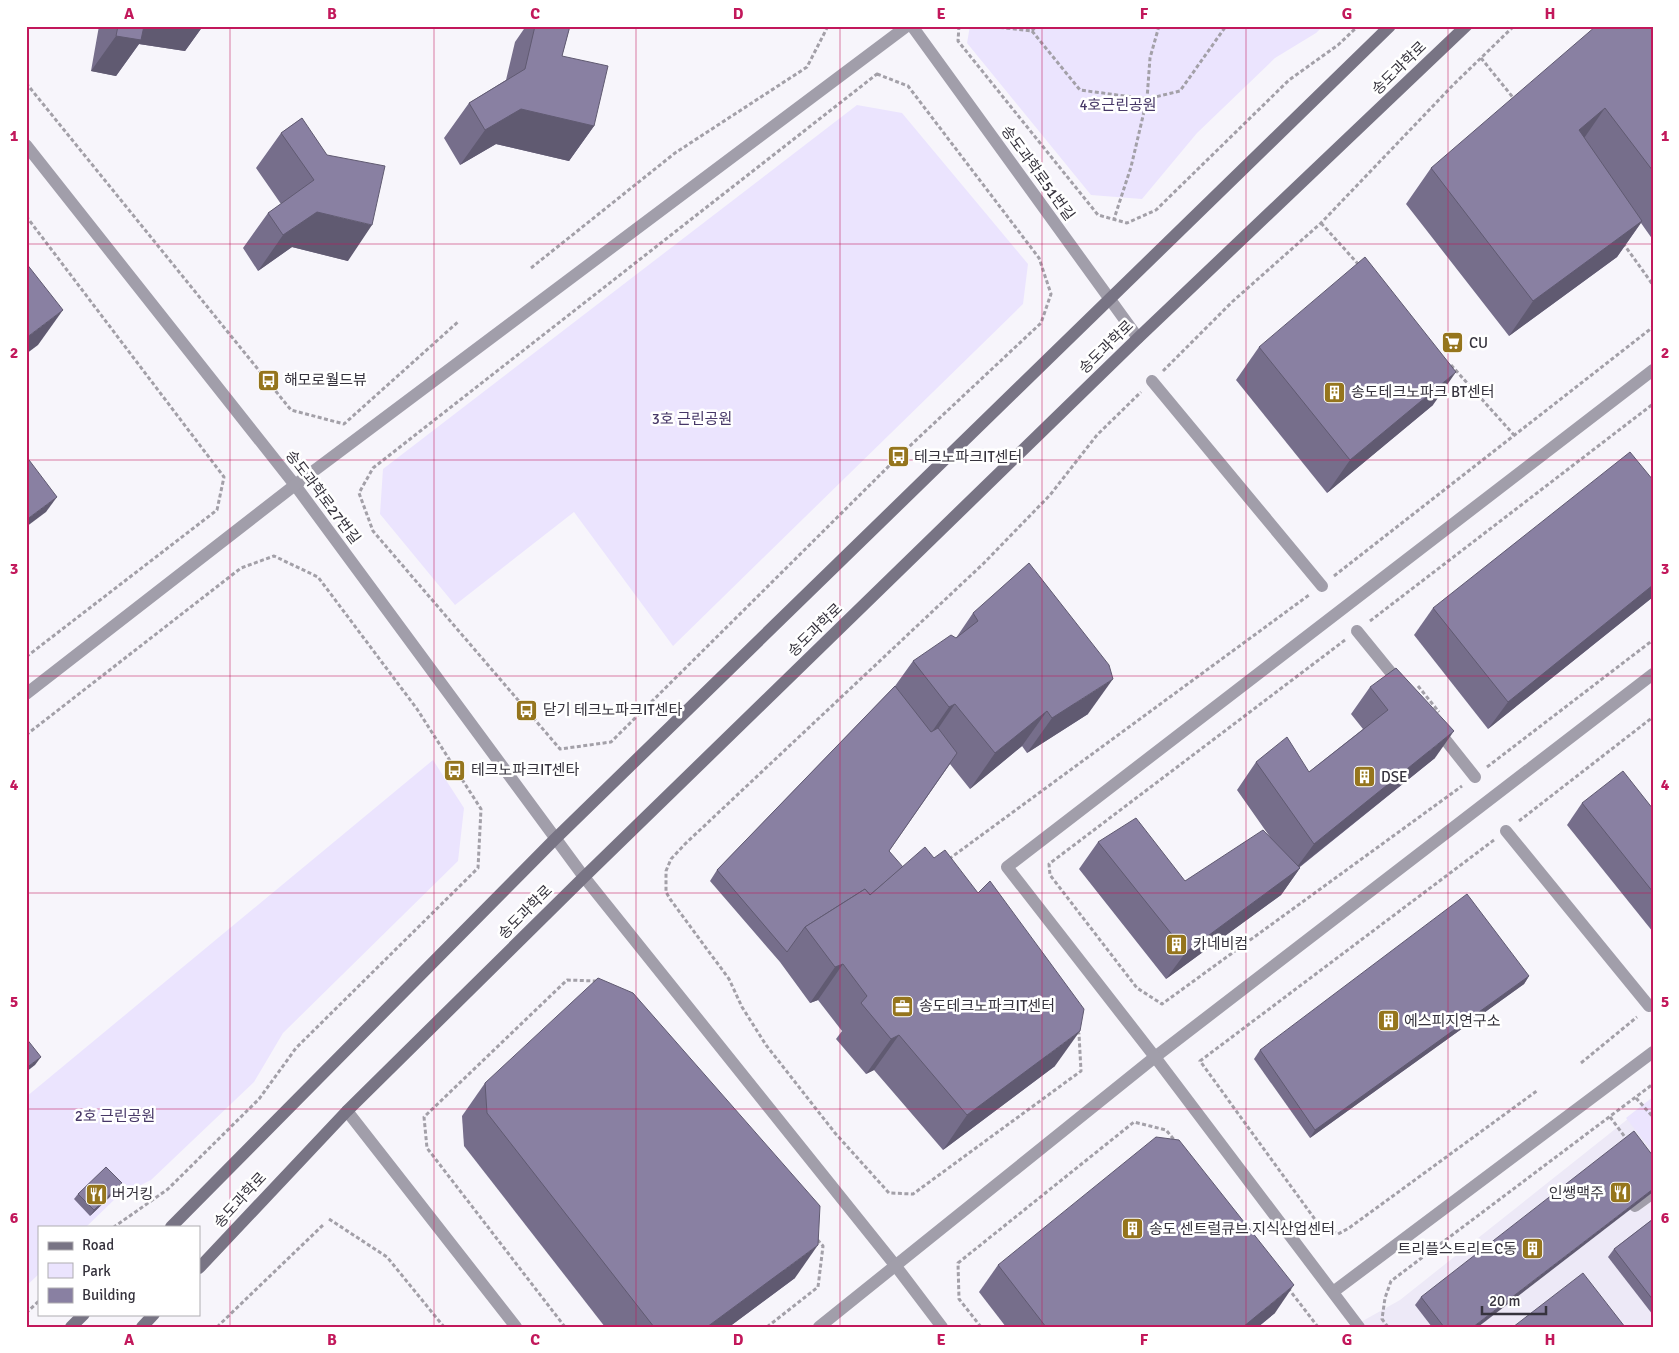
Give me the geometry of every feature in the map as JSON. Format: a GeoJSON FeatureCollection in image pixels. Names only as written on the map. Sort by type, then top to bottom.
{"type":"FeatureCollection","features":[{"type":"Feature","properties":{"kind":"main road","name":"송도과학로"},"geometry":{"type":"LineString","coordinates":[[171,1226],[555,839],[1111,300],[1390,26]]}},
{"type":"Feature","properties":{"kind":"main road","name":"송도과학로"},"geometry":{"type":"LineString","coordinates":[[200,1267],[347,1111],[584,877],[1138,338],[1466,26]]}},
{"type":"Feature","properties":{"kind":"main road"},"geometry":{"type":"LineString","coordinates":[[71,1327],[82,1316]]}},
{"type":"Feature","properties":{"kind":"main road"},"geometry":{"type":"LineString","coordinates":[[142,1327],[152,1316]]}},
{"type":"Feature","properties":{"kind":"street"},"geometry":{"type":"LineString","coordinates":[[26,694],[295,485],[907,26]]}},
{"type":"Feature","properties":{"kind":"street","name":"송도과학로51번길"},"geometry":{"type":"LineString","coordinates":[[912,26],[1138,338]]}},
{"type":"Feature","properties":{"kind":"street","name":"송도과학로27번길"},"geometry":{"type":"LineString","coordinates":[[26,145],[295,485],[584,877],[895,1265],[942,1327]]}},
{"type":"Feature","properties":{"kind":"street"},"geometry":{"type":"LineString","coordinates":[[1359,1327],[1155,1057],[1007,867],[1653,370]]}},
{"type":"Feature","properties":{"kind":"street"},"geometry":{"type":"LineString","coordinates":[[1152,381],[1322,586]]}},
{"type":"Feature","properties":{"kind":"street"},"geometry":{"type":"LineString","coordinates":[[1357,631],[1412,688]]}},
{"type":"Feature","properties":{"kind":"street"},"geometry":{"type":"LineString","coordinates":[[819,1327],[1155,1057],[1653,674]]}},
{"type":"Feature","properties":{"kind":"street"},"geometry":{"type":"LineString","coordinates":[[1425,715],[1475,777]]}},
{"type":"Feature","properties":{"kind":"street"},"geometry":{"type":"LineString","coordinates":[[1506,831],[1649,1006]]}},
{"type":"Feature","properties":{"kind":"street"},"geometry":{"type":"LineString","coordinates":[[1333,1292],[1653,1052]]}},
{"type":"Feature","properties":{"kind":"street"},"geometry":{"type":"LineString","coordinates":[[347,1111],[516,1327]]}},
{"type":"Feature","properties":{"kind":"street"},"geometry":{"type":"LineString","coordinates":[[1621,1216],[1653,1193]]}},
{"type":"Feature","properties":{"kind":"path"},"geometry":{"type":"LineString","coordinates":[[531,268],[675,153],[807,68],[828,26]]}},
{"type":"Feature","properties":{"kind":"path"},"geometry":{"type":"LineString","coordinates":[[959,26],[958,41],[1098,215],[1127,223],[1156,210],[1289,80],[1338,45],[1358,26]]}},
{"type":"Feature","properties":{"kind":"path"},"geometry":{"type":"LineString","coordinates":[[986,26],[1032,31],[1080,90],[1147,99],[1180,91],[1226,26]]}},
{"type":"Feature","properties":{"kind":"path"},"geometry":{"type":"LineString","coordinates":[[1032,31],[1036,26]]}},
{"type":"Feature","properties":{"kind":"path"},"geometry":{"type":"LineString","coordinates":[[1114,220],[1131,167],[1147,99],[1150,58],[1158,26]]}},
{"type":"Feature","properties":{"kind":"path"},"geometry":{"type":"LineString","coordinates":[[1073,1026],[1079,1034],[1081,1071],[913,1194],[889,1193],[834,1133],[766,1045],[742,1008],[729,978],[676,909],[666,892],[666,871],[671,859],[685,844],[984,563],[1050,495],[1097,435],[1232,302],[1321,223],[1454,84],[1514,26]]}},
{"type":"Feature","properties":{"kind":"path"},"geometry":{"type":"LineString","coordinates":[[1482,58],[1517,102]]}},
{"type":"Feature","properties":{"kind":"path"},"geometry":{"type":"LineString","coordinates":[[877,74],[908,86],[1039,258],[1051,294],[1041,324],[898,457],[611,742],[560,749],[374,531],[359,493],[373,468],[877,74]]}},
{"type":"Feature","properties":{"kind":"path"},"geometry":{"type":"LineString","coordinates":[[26,83],[292,410],[344,424],[459,321]]}},
{"type":"Feature","properties":{"kind":"path"},"geometry":{"type":"LineString","coordinates":[[26,216],[224,477],[217,510],[26,657]]}},
{"type":"Feature","properties":{"kind":"path"},"geometry":{"type":"LineString","coordinates":[[1321,223],[1361,267]]}},
{"type":"Feature","properties":{"kind":"path"},"geometry":{"type":"LineString","coordinates":[[1619,237],[1653,285]]}},
{"type":"Feature","properties":{"kind":"path"},"geometry":{"type":"LineString","coordinates":[[946,862],[1322,586],[1653,327]]}},
{"type":"Feature","properties":{"kind":"path"},"geometry":{"type":"LineString","coordinates":[[1447,362],[1514,435]]}},
{"type":"Feature","properties":{"kind":"path"},"geometry":{"type":"LineString","coordinates":[[1653,404],[1049,864],[1050,876],[1137,988],[1162,1004],[1475,777],[1653,640]]}},
{"type":"Feature","properties":{"kind":"path"},"geometry":{"type":"LineString","coordinates":[[26,735],[241,568],[274,556],[318,577],[417,709],[481,809],[478,868],[296,1048],[259,1099],[168,1189],[115,1226]]}},
{"type":"Feature","properties":{"kind":"path"},"geometry":{"type":"LineString","coordinates":[[1412,688],[1442,715]]}},
{"type":"Feature","properties":{"kind":"path"},"geometry":{"type":"LineString","coordinates":[[1538,1090],[1349,1228],[1338,1234],[1319,1225],[1200,1061],[1493,841],[1653,717]]}},
{"type":"Feature","properties":{"kind":"path"},"geometry":{"type":"LineString","coordinates":[[1493,841],[1499,849]]}},
{"type":"Feature","properties":{"kind":"path"},"geometry":{"type":"LineString","coordinates":[[565,1327],[427,1148],[424,1117],[567,980],[596,981],[603,988]]}},
{"type":"Feature","properties":{"kind":"path"},"geometry":{"type":"LineString","coordinates":[[1581,1063],[1638,1016]]}},
{"type":"Feature","properties":{"kind":"path"},"geometry":{"type":"LineString","coordinates":[[1388,1327],[1382,1319],[1385,1298],[1391,1281],[1653,1084]]}},
{"type":"Feature","properties":{"kind":"path"},"geometry":{"type":"LineString","coordinates":[[1636,1098],[1653,1117]]}},
{"type":"Feature","properties":{"kind":"path"},"geometry":{"type":"LineString","coordinates":[[1610,1117],[1634,1149]]}},
{"type":"Feature","properties":{"kind":"path"},"geometry":{"type":"LineString","coordinates":[[981,1327],[959,1298],[958,1263],[1134,1122],[1166,1130],[1178,1145]]}},
{"type":"Feature","properties":{"kind":"path"},"geometry":{"type":"LineString","coordinates":[[328,1219],[387,1257],[444,1327]]}},
{"type":"Feature","properties":{"kind":"path"},"geometry":{"type":"LineString","coordinates":[[217,1327],[324,1224]]}},
{"type":"Feature","properties":{"kind":"path"},"geometry":{"type":"LineString","coordinates":[[767,1327],[818,1287],[823,1246],[810,1231]]}},
{"type":"Feature","properties":{"kind":"path"},"geometry":{"type":"LineString","coordinates":[[1285,1284],[1318,1327]]}},
{"type":"Feature","properties":{"kind":"path"},"geometry":{"type":"LineString","coordinates":[[26,1313],[38,1302]]}},
{"type":"Feature","properties":{"kind":"shaded area"},"geometry":{"type":"Polygon","coordinates":[[[1653,1099],[1653,1327],[1352,1327],[1400,1300],[1653,1099]]]}},
{"type":"Feature","properties":{"kind":"green space","name":"4호근린공원"},"geometry":{"type":"Polygon","coordinates":[[[970,26],[1323,26],[1316,33],[1275,58],[1197,133],[1142,199],[1091,195],[967,43],[970,26]]]}},
{"type":"Feature","properties":{"kind":"green space","name":"3호 근린공원"},"geometry":{"type":"Polygon","coordinates":[[[857,105],[902,113],[1028,264],[1023,304],[673,646],[574,512],[455,605],[380,514],[383,469],[857,105]]]}},
{"type":"Feature","properties":{"kind":"green space","name":"2호 근린공원"},"geometry":{"type":"Polygon","coordinates":[[[433,760],[464,808],[458,861],[283,1033],[254,1082],[151,1180],[117,1197],[87,1226],[38,1226],[38,1275],[26,1286],[26,1097],[433,760]]]}},
{"type":"Feature","properties":{"kind":"green space"},"geometry":{"type":"Polygon","coordinates":[[[1653,1097],[1653,1152],[1626,1118],[1653,1097]]]}},
{"type":"Feature","properties":{"kind":"building"},"geometry":{"type":"Polygon","coordinates":[[[118,26],[144,26],[141,40],[116,36],[118,26]]]}},
{"type":"Feature","properties":{"kind":"building"},"geometry":{"type":"Polygon","coordinates":[[[535,26],[570,26],[562,56],[608,66],[594,126],[521,109],[485,130],[469,103],[525,69],[535,26]]]}},
{"type":"Feature","properties":{"kind":"building"},"geometry":{"type":"Polygon","coordinates":[[[1596,26],[1653,26],[1653,171],[1605,108],[1579,130],[1642,221],[1533,301],[1431,168],[1596,26]]]}},
{"type":"Feature","properties":{"kind":"building"},"geometry":{"type":"Polygon","coordinates":[[[302,118],[327,155],[385,166],[372,225],[317,212],[283,235],[268,213],[314,180],[281,133],[302,118]]]}},
{"type":"Feature","properties":{"kind":"building","name":"송도테크노파크 BT센터"},"geometry":{"type":"Polygon","coordinates":[[[1365,257],[1456,372],[1350,460],[1259,347],[1365,257]]]}},
{"type":"Feature","properties":{"kind":"building"},"geometry":{"type":"Polygon","coordinates":[[[26,263],[63,310],[26,338],[26,263]]]}},
{"type":"Feature","properties":{"kind":"building"},"geometry":{"type":"Polygon","coordinates":[[[1630,452],[1653,480],[1653,585],[1508,702],[1433,608],[1630,452]]]}},
{"type":"Feature","properties":{"kind":"building"},"geometry":{"type":"Polygon","coordinates":[[[26,456],[57,497],[26,520],[26,456]]]}},
{"type":"Feature","properties":{"kind":"building"},"geometry":{"type":"Polygon","coordinates":[[[1029,563],[1109,665],[1113,679],[1052,718],[1047,711],[995,753],[955,704],[949,707],[913,661],[951,635],[956,638],[978,621],[973,613],[1029,563]]]}},
{"type":"Feature","properties":{"kind":"building","name":"DSE"},"geometry":{"type":"Polygon","coordinates":[[[1396,668],[1454,731],[1314,844],[1256,762],[1287,737],[1309,772],[1388,710],[1370,687],[1396,668]]]}},
{"type":"Feature","properties":{"kind":"building"},"geometry":{"type":"Polygon","coordinates":[[[895,686],[931,732],[938,728],[957,753],[889,851],[903,867],[870,895],[865,889],[805,927],[787,952],[717,870],[895,686]]]}},
{"type":"Feature","properties":{"kind":"building"},"geometry":{"type":"Polygon","coordinates":[[[1623,771],[1653,809],[1653,892],[1582,803],[1623,771]]]}},
{"type":"Feature","properties":{"kind":"building"},"geometry":{"type":"Polygon","coordinates":[[[1136,818],[1185,881],[1263,830],[1300,868],[1186,952],[1098,842],[1136,818]]]}},
{"type":"Feature","properties":{"kind":"building"},"geometry":{"type":"Polygon","coordinates":[[[925,847],[934,858],[945,850],[978,893],[990,881],[1084,1009],[1080,1031],[967,1115],[899,1035],[891,1039],[861,1003],[867,996],[843,964],[835,967],[805,927],[865,889],[870,895],[925,847]]]}},
{"type":"Feature","properties":{"kind":"building","name":"에스피지연구소"},"geometry":{"type":"Polygon","coordinates":[[[1467,894],[1529,976],[1315,1130],[1260,1050],[1467,894]]]}},
{"type":"Feature","properties":{"kind":"building"},"geometry":{"type":"Polygon","coordinates":[[[598,978],[633,993],[820,1206],[818,1245],[707,1327],[654,1327],[487,1113],[485,1083],[598,978]]]}},
{"type":"Feature","properties":{"kind":"building"},"geometry":{"type":"Polygon","coordinates":[[[26,1038],[41,1057],[26,1068],[26,1038]]]}},
{"type":"Feature","properties":{"kind":"building","name":"트리플스트리트C동"},"geometry":{"type":"Polygon","coordinates":[[[1634,1131],[1653,1156],[1653,1189],[1473,1327],[1444,1327],[1421,1297],[1634,1131]]]}},
{"type":"Feature","properties":{"kind":"building","name":"송도 센트럴큐브 지식산업센터"},"geometry":{"type":"Polygon","coordinates":[[[1156,1137],[1179,1140],[1294,1285],[1243,1327],[1046,1327],[998,1265],[1156,1137]]]}},
{"type":"Feature","properties":{"kind":"building","name":"버거킹"},"geometry":{"type":"Polygon","coordinates":[[[106,1167],[122,1183],[94,1210],[78,1194],[106,1167]]]}},
{"type":"Feature","properties":{"kind":"building"},"geometry":{"type":"Polygon","coordinates":[[[1653,1219],[1653,1300],[1614,1249],[1653,1219]]]}},
{"type":"Feature","properties":{"kind":"building"},"geometry":{"type":"Polygon","coordinates":[[[1583,1273],[1625,1327],[1513,1327],[1583,1273]]]}},
{"type":"Feature","properties":{"kind":"place","name":"CU"},"geometry":{"type":"Point","coordinates":[1453,343]}},
{"type":"Feature","properties":{"kind":"place","name":"해모로월드뷰"},"geometry":{"type":"Point","coordinates":[268,380]}},
{"type":"Feature","properties":{"kind":"place","name":"송도테크노파크 BT센터"},"geometry":{"type":"Point","coordinates":[1335,392]}},
{"type":"Feature","properties":{"kind":"place","name":"테크노파크IT센터"},"geometry":{"type":"Point","coordinates":[898,457]}},
{"type":"Feature","properties":{"kind":"place","name":"닫기 테크노파크IT센타"},"geometry":{"type":"Point","coordinates":[527,710]}},
{"type":"Feature","properties":{"kind":"place","name":"테크노파크IT센타"},"geometry":{"type":"Point","coordinates":[455,770]}},
{"type":"Feature","properties":{"kind":"place","name":"DSE"},"geometry":{"type":"Point","coordinates":[1365,777]}},
{"type":"Feature","properties":{"kind":"place","name":"카네비컴"},"geometry":{"type":"Point","coordinates":[1177,944]}},
{"type":"Feature","properties":{"kind":"place","name":"송도테크노파크IT센터"},"geometry":{"type":"Point","coordinates":[903,1006]}},
{"type":"Feature","properties":{"kind":"place","name":"에스피지연구소"},"geometry":{"type":"Point","coordinates":[1388,1021]}},
{"type":"Feature","properties":{"kind":"place","name":"인쌩맥주"},"geometry":{"type":"Point","coordinates":[1620,1193]}},
{"type":"Feature","properties":{"kind":"place","name":"버거킹"},"geometry":{"type":"Point","coordinates":[96,1194]}},
{"type":"Feature","properties":{"kind":"place","name":"송도 센트럴큐브 지식산업센터"},"geometry":{"type":"Point","coordinates":[1133,1229]}},
{"type":"Feature","properties":{"kind":"place","name":"트리플스트리트C동"},"geometry":{"type":"Point","coordinates":[1533,1249]}}]}
